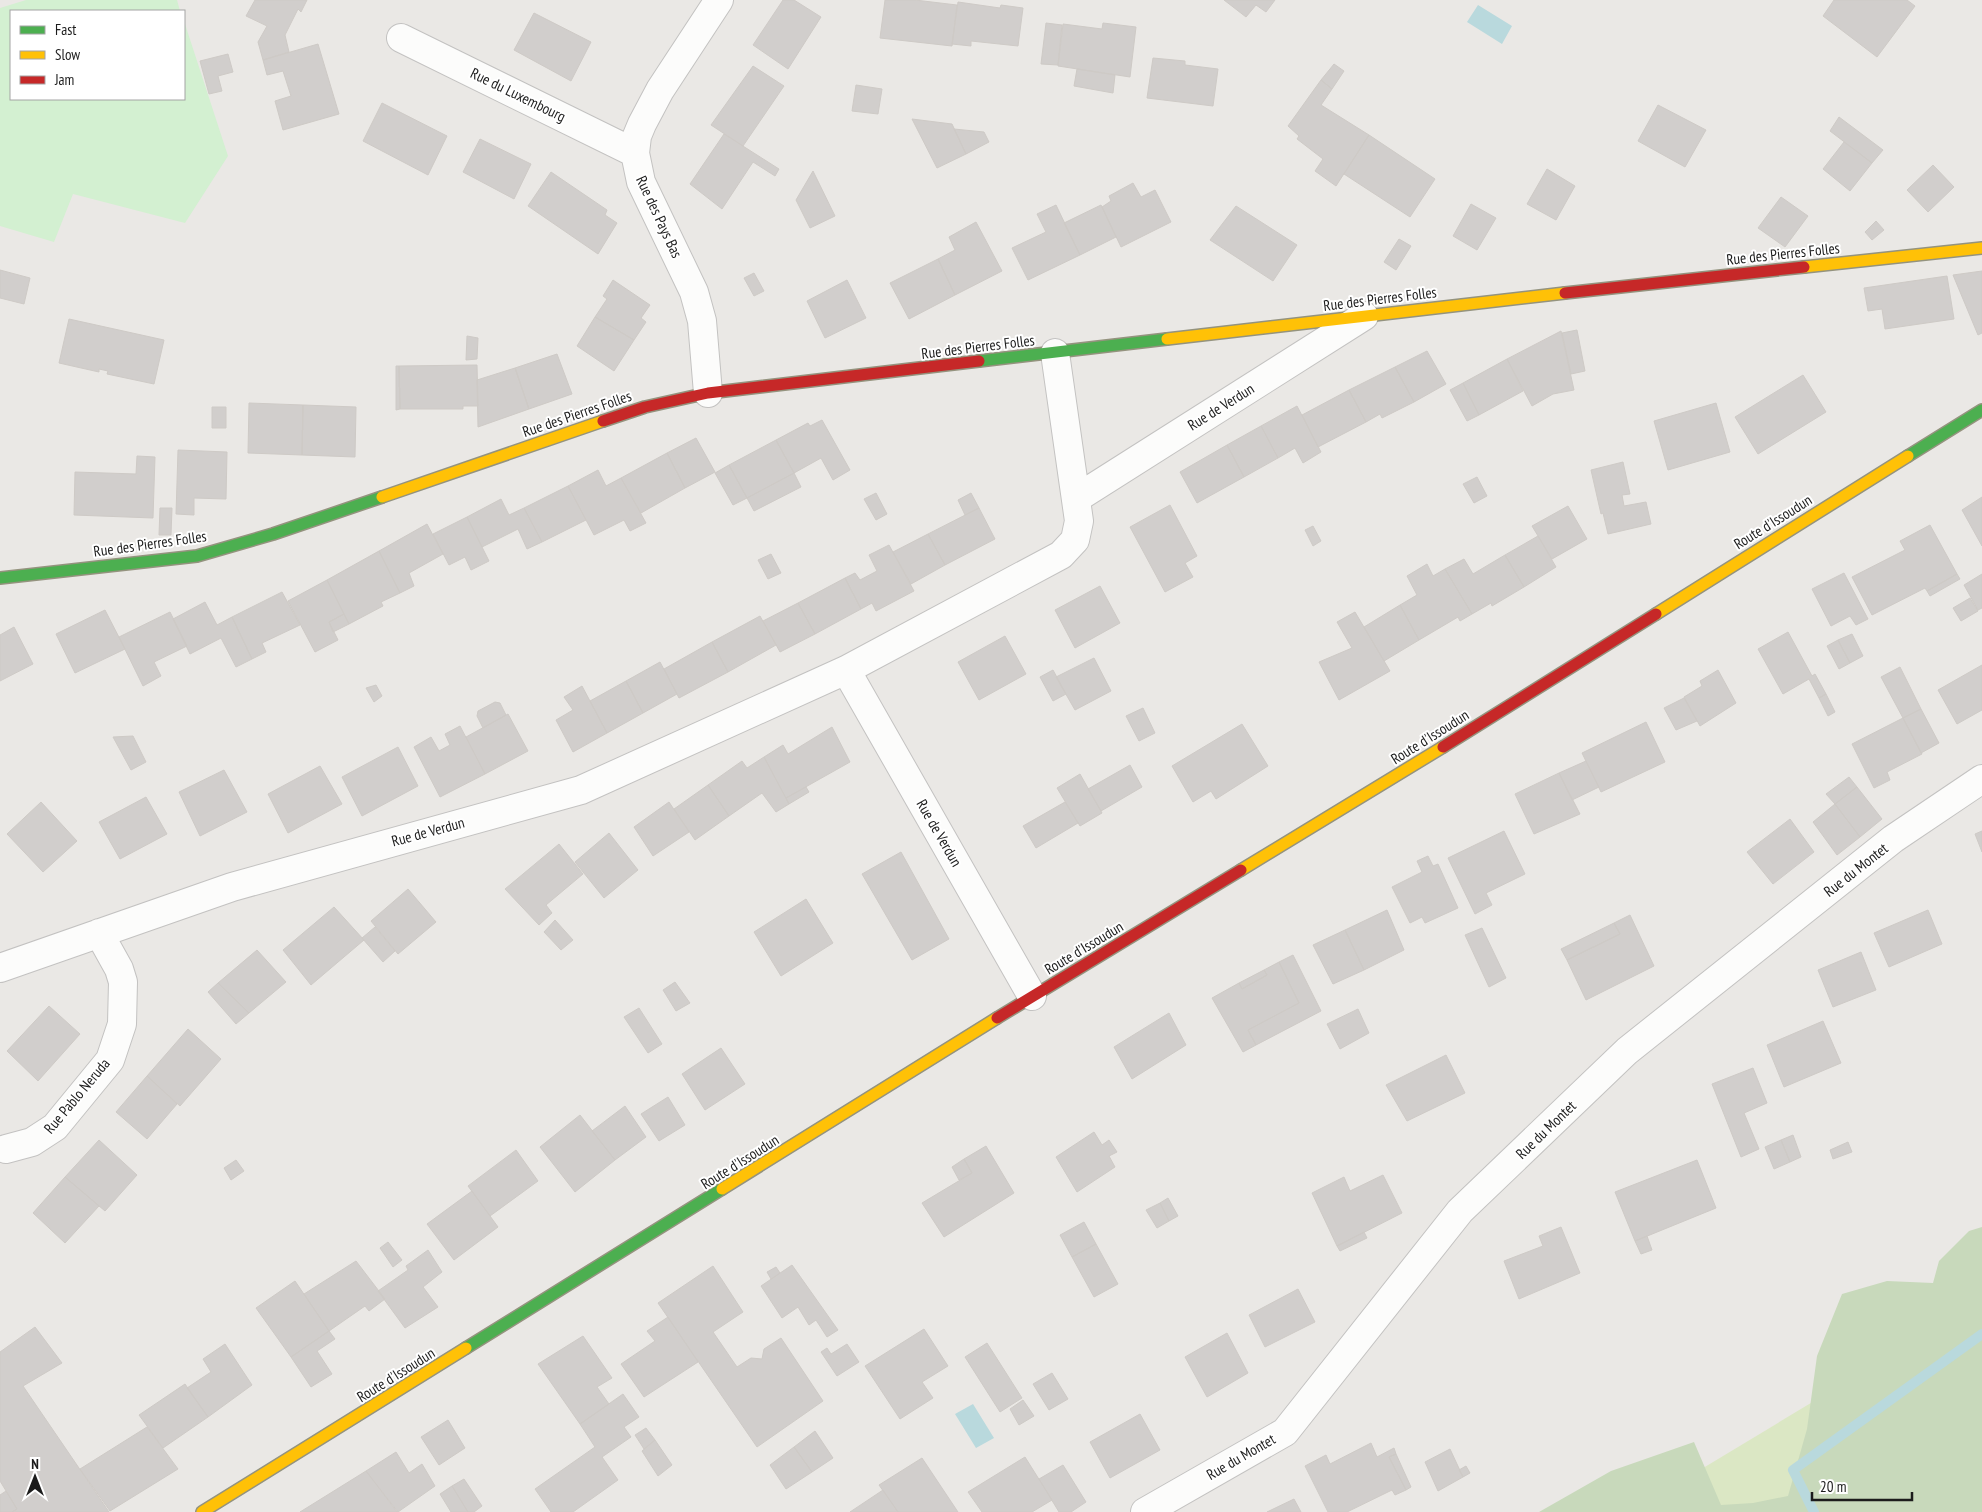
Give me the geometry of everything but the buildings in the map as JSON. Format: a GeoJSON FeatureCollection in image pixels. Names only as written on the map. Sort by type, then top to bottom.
{"type":"FeatureCollection","features":[{"type":"Feature","properties":{"kind":"main road","name":"Rue des Pierres Folles"},"geometry":{"type":"LineString","coordinates":[[0,578],[197,556],[273,534],[645,407],[708,393],[1364,316],[1982,248]]}},
{"type":"Feature","properties":{"kind":"main road","name":"Route d'Issoudun"},"geometry":{"type":"LineString","coordinates":[[202,1512],[1032,996],[1382,784],[1982,410]]}},
{"type":"Feature","properties":{"kind":"street","name":"Rue des Pays Bas"},"geometry":{"type":"LineString","coordinates":[[708,393],[702,321],[697,301],[641,182],[635,153],[637,136],[656,98],[719,0]]}},
{"type":"Feature","properties":{"kind":"street","name":"Rue du Luxembourg"},"geometry":{"type":"LineString","coordinates":[[401,38],[635,153]]}},
{"type":"Feature","properties":{"kind":"street","name":"Rue de Verdun"},"geometry":{"type":"LineString","coordinates":[[1077,498],[1364,316]]}},
{"type":"Feature","properties":{"kind":"street","name":"Rue de Verdun"},"geometry":{"type":"LineString","coordinates":[[0,968],[232,887],[581,790],[846,670],[1066,552],[1078,534],[1077,498],[1055,353]]}},
{"type":"Feature","properties":{"kind":"street","name":"Rue de Verdun"},"geometry":{"type":"LineString","coordinates":[[846,670],[1032,996]]}},
{"type":"Feature","properties":{"kind":"street","name":"Rue du Montet"},"geometry":{"type":"LineString","coordinates":[[1145,1512],[1284,1432],[1460,1211],[1627,1051],[1894,840],[1982,779]]}},
{"type":"Feature","properties":{"kind":"street","name":"Rue Pablo Neruda"},"geometry":{"type":"LineString","coordinates":[[6,1149],[32,1142],[55,1128],[104,1068],[114,1051],[122,1024],[123,982],[99,933]]}},
{"type":"Feature","properties":{"kind":"green space"},"geometry":{"type":"Polygon","coordinates":[[[26,0],[177,0],[180,10],[10,10],[10,100],[185,100],[185,24],[228,156],[185,223],[73,194],[54,242],[0,226],[0,8],[26,0]]]}},
{"type":"Feature","properties":{"kind":"green space"},"geometry":{"type":"Polygon","coordinates":[[[1982,1227],[1982,1512],[1539,1512],[1611,1471],[1694,1442],[1721,1505],[1753,1503],[1788,1496],[1807,1429],[1817,1356],[1842,1294],[1887,1281],[1933,1283],[1939,1261],[1969,1231],[1982,1227]]]}},
{"type":"Feature","properties":{"kind":"green space"},"geometry":{"type":"Polygon","coordinates":[[[1982,1300],[1982,1512],[1630,1512],[1982,1300]]]}},
{"type":"Feature","properties":{"kind":"water"},"geometry":{"type":"Polygon","coordinates":[[[1478,5],[1512,26],[1502,44],[1467,22],[1478,5]]]}},
{"type":"Feature","properties":{"kind":"water"},"geometry":{"type":"Polygon","coordinates":[[[973,1404],[994,1438],[976,1448],[955,1414],[973,1404]]]}},
{"type":"Feature","properties":{"kind":"waterway"},"geometry":{"type":"LineString","coordinates":[[1814,1512],[1793,1470],[1982,1334]]}},
{"type":"Feature","properties":{"kind":"traffic: fast"},"geometry":{"type":"LineString","coordinates":[[979,361],[1167,339]]}},
{"type":"Feature","properties":{"kind":"traffic: fast"},"geometry":{"type":"LineString","coordinates":[[1908,456],[1982,410]]}},
{"type":"Feature","properties":{"kind":"traffic: fast"},"geometry":{"type":"LineString","coordinates":[[0,578],[197,556],[273,534],[382,497]]}},
{"type":"Feature","properties":{"kind":"traffic: fast"},"geometry":{"type":"LineString","coordinates":[[466,1348],[722,1189]]}},
{"type":"Feature","properties":{"kind":"traffic: slow"},"geometry":{"type":"LineString","coordinates":[[1804,267],[1982,248]]}},
{"type":"Feature","properties":{"kind":"traffic: slow"},"geometry":{"type":"LineString","coordinates":[[1167,339],[1565,293]]}},
{"type":"Feature","properties":{"kind":"traffic: slow"},"geometry":{"type":"LineString","coordinates":[[382,497],[603,421]]}},
{"type":"Feature","properties":{"kind":"traffic: slow"},"geometry":{"type":"LineString","coordinates":[[1656,614],[1908,456]]}},
{"type":"Feature","properties":{"kind":"traffic: slow"},"geometry":{"type":"LineString","coordinates":[[1241,870],[1443,747]]}},
{"type":"Feature","properties":{"kind":"traffic: slow"},"geometry":{"type":"LineString","coordinates":[[722,1189],[997,1018]]}},
{"type":"Feature","properties":{"kind":"traffic: slow"},"geometry":{"type":"LineString","coordinates":[[202,1512],[466,1348]]}},
{"type":"Feature","properties":{"kind":"traffic: jam"},"geometry":{"type":"LineString","coordinates":[[1565,293],[1804,267]]}},
{"type":"Feature","properties":{"kind":"traffic: jam"},"geometry":{"type":"LineString","coordinates":[[603,421],[645,407],[708,393],[979,361]]}},
{"type":"Feature","properties":{"kind":"traffic: jam"},"geometry":{"type":"LineString","coordinates":[[1443,747],[1656,614]]}},
{"type":"Feature","properties":{"kind":"traffic: jam"},"geometry":{"type":"LineString","coordinates":[[997,1018],[1241,870]]}}]}
